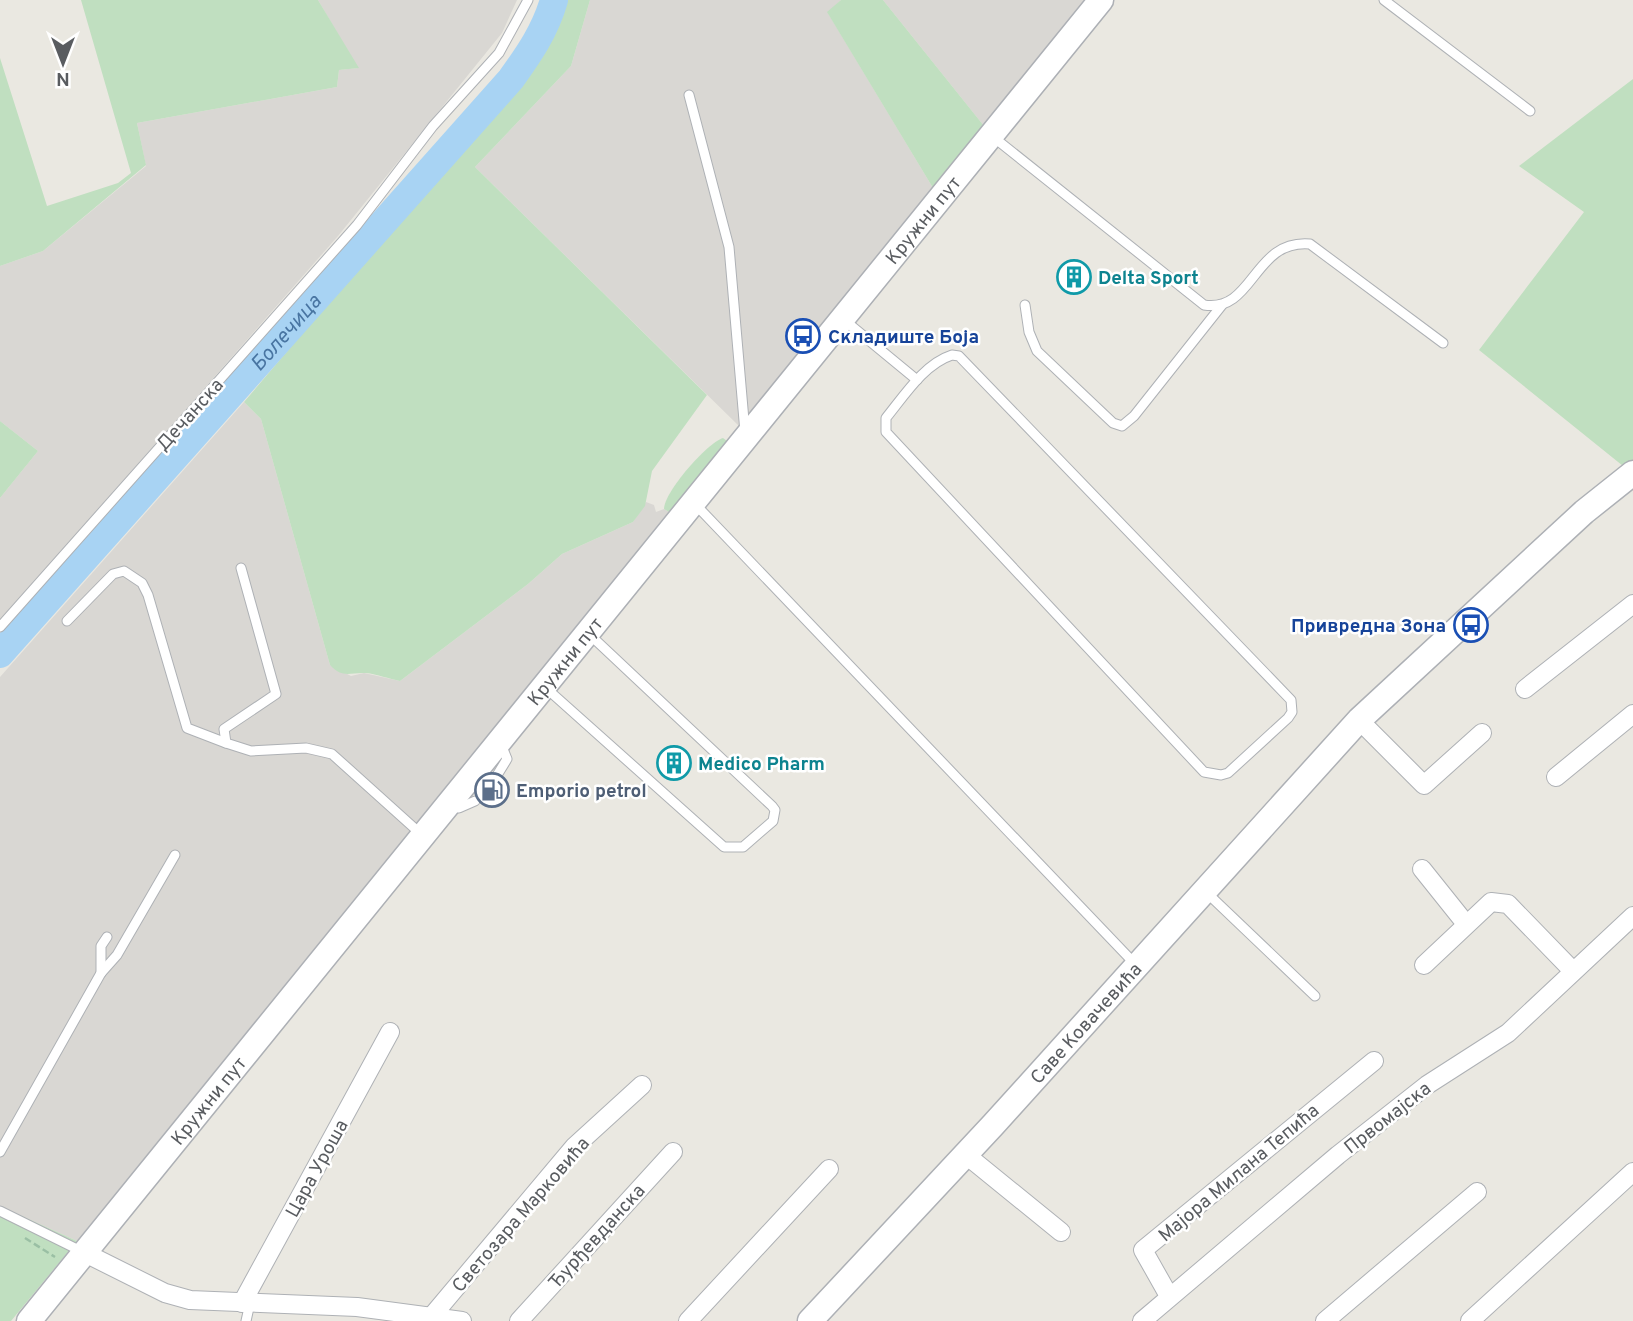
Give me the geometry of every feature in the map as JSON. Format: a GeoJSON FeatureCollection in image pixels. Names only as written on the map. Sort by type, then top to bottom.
{"type":"FeatureCollection","features":[{"type":"Feature","properties":{"kind":"main road","name":"Кружни пут"},"geometry":{"type":"LineString","coordinates":[[29,1321],[1101,0]]}},
{"type":"Feature","properties":{"kind":"main road","name":"Саве Ковачевића"},"geometry":{"type":"LineString","coordinates":[[810,1321],[1359,720],[1584,512],[1633,473]]}},
{"type":"Feature","properties":{"kind":"street"},"geometry":{"type":"LineString","coordinates":[[1525,690],[1633,604]]}},
{"type":"Feature","properties":{"kind":"street"},"geometry":{"type":"LineString","coordinates":[[1556,777],[1633,714]]}},
{"type":"Feature","properties":{"kind":"street"},"geometry":{"type":"LineString","coordinates":[[1359,720],[1424,785],[1482,733]]}},
{"type":"Feature","properties":{"kind":"street"},"geometry":{"type":"LineString","coordinates":[[1422,869],[1466,924]]}},
{"type":"Feature","properties":{"kind":"street"},"geometry":{"type":"LineString","coordinates":[[1424,965],[1491,902],[1508,904],[1573,971]]}},
{"type":"Feature","properties":{"kind":"street","name":"Првомајска"},"geometry":{"type":"LineString","coordinates":[[1142,1321],[1427,1085],[1508,1033],[1633,916]]}},
{"type":"Feature","properties":{"kind":"street","name":"Цара Уроша"},"geometry":{"type":"LineString","coordinates":[[246,1309],[390,1032]]}},
{"type":"Feature","properties":{"kind":"street","name":"Мајора Милана Тепића"},"geometry":{"type":"LineString","coordinates":[[1169,1296],[1143,1250],[1374,1061]]}},
{"type":"Feature","properties":{"kind":"street","name":"Светозара Марковића"},"geometry":{"type":"LineString","coordinates":[[432,1316],[574,1147],[642,1085]]}},
{"type":"Feature","properties":{"kind":"street","name":"Ђурђевданска"},"geometry":{"type":"LineString","coordinates":[[519,1321],[673,1152]]}},
{"type":"Feature","properties":{"kind":"street"},"geometry":{"type":"LineString","coordinates":[[965,1154],[1061,1232]]}},
{"type":"Feature","properties":{"kind":"street"},"geometry":{"type":"LineString","coordinates":[[688,1321],[828,1169]]}},
{"type":"Feature","properties":{"kind":"street"},"geometry":{"type":"LineString","coordinates":[[1470,1321],[1633,1172]]}},
{"type":"Feature","properties":{"kind":"street"},"geometry":{"type":"LineString","coordinates":[[1325,1321],[1477,1192]]}},
{"type":"Feature","properties":{"kind":"street"},"geometry":{"type":"LineString","coordinates":[[79,1261],[165,1293],[246,1309],[357,1307],[462,1321]]}},
{"type":"Feature","properties":{"kind":"lane","name":"Дечанска"},"geometry":{"type":"LineString","coordinates":[[0,627],[357,225],[433,126],[499,52],[528,0]]}},
{"type":"Feature","properties":{"kind":"lane"},"geometry":{"type":"LineString","coordinates":[[1384,0],[1530,111]]}},
{"type":"Feature","properties":{"kind":"lane"},"geometry":{"type":"LineString","coordinates":[[689,95],[729,247],[745,437]]}},
{"type":"Feature","properties":{"kind":"lane"},"geometry":{"type":"LineString","coordinates":[[991,135],[1191,296],[1204,305],[1222,305]]}},
{"type":"Feature","properties":{"kind":"lane"},"geometry":{"type":"LineString","coordinates":[[1025,305],[1029,332],[1037,351],[1113,423],[1122,426],[1134,416],[1222,305],[1240,292],[1274,252],[1286,245],[1310,244],[1443,343]]}},
{"type":"Feature","properties":{"kind":"lane"},"geometry":{"type":"LineString","coordinates":[[842,319],[918,380]]}},
{"type":"Feature","properties":{"kind":"lane"},"geometry":{"type":"LineString","coordinates":[[952,355],[959,356],[1291,700],[1292,712],[1288,718],[1228,773],[1221,775],[1204,772],[893,442],[886,432],[886,418],[918,380],[940,360],[952,355]]}},
{"type":"Feature","properties":{"kind":"lane"},"geometry":{"type":"LineString","coordinates":[[692,502],[1137,966]]}},
{"type":"Feature","properties":{"kind":"lane"},"geometry":{"type":"LineString","coordinates":[[226,743],[224,729],[230,722],[276,694],[241,568]]}},
{"type":"Feature","properties":{"kind":"lane"},"geometry":{"type":"LineString","coordinates":[[67,621],[113,573],[124,571],[133,575],[148,595],[187,728],[251,751],[306,748],[332,754],[422,835]]}},
{"type":"Feature","properties":{"kind":"lane"},"geometry":{"type":"LineString","coordinates":[[545,687],[724,847],[743,847],[773,821],[775,810],[772,806],[587,633]]}},
{"type":"Feature","properties":{"kind":"lane"},"geometry":{"type":"LineString","coordinates":[[496,777],[507,759],[500,742]]}},
{"type":"Feature","properties":{"kind":"lane"},"geometry":{"type":"LineString","coordinates":[[446,806],[459,808],[475,801]]}},
{"type":"Feature","properties":{"kind":"lane"},"geometry":{"type":"LineString","coordinates":[[0,1152],[101,973],[117,955],[175,855]]}},
{"type":"Feature","properties":{"kind":"lane"},"geometry":{"type":"LineString","coordinates":[[1205,891],[1315,996]]}},
{"type":"Feature","properties":{"kind":"lane"},"geometry":{"type":"LineString","coordinates":[[101,973],[101,946],[107,937]]}},
{"type":"Feature","properties":{"kind":"lane"},"geometry":{"type":"LineString","coordinates":[[0,1211],[79,1261]]}},
{"type":"Feature","properties":{"kind":"path"},"geometry":{"type":"LineString","coordinates":[[20,1235],[79,1261]]}},
{"type":"Feature","properties":{"kind":"shaded area"},"geometry":{"type":"Polygon","coordinates":[[[318,0],[517,0],[502,33],[338,236],[0,621],[0,498],[38,451],[0,421],[0,266],[43,251],[146,166],[137,123],[337,87],[339,70],[358,68],[318,0]]]}},
{"type":"Feature","properties":{"kind":"shaded area"},"geometry":{"type":"Polygon","coordinates":[[[590,0],[841,0],[828,13],[933,188],[740,427],[475,167],[571,66],[590,0]]]}},
{"type":"Feature","properties":{"kind":"shaded area"},"geometry":{"type":"Polygon","coordinates":[[[883,0],[1085,0],[984,126],[883,0]]]}},
{"type":"Feature","properties":{"kind":"shaded area"},"geometry":{"type":"Polygon","coordinates":[[[244,402],[261,419],[330,665],[351,676],[364,673],[400,681],[528,584],[562,554],[633,522],[646,502],[654,505],[656,512],[664,509],[669,512],[77,1241],[0,1206],[0,677],[244,402]]]}},
{"type":"Feature","properties":{"kind":"green space"},"geometry":{"type":"Polygon","coordinates":[[[81,0],[318,0],[359,68],[339,70],[337,87],[137,123],[146,165],[43,251],[0,266],[0,58],[47,206],[118,183],[131,173],[81,0]]]}},
{"type":"Feature","properties":{"kind":"green space"},"geometry":{"type":"Polygon","coordinates":[[[562,0],[590,0],[571,66],[475,167],[707,395],[652,471],[645,506],[633,522],[562,554],[528,584],[400,681],[370,674],[339,672],[330,665],[261,419],[244,402],[539,55],[555,23],[562,0]]]}},
{"type":"Feature","properties":{"kind":"green space"},"geometry":{"type":"Polygon","coordinates":[[[841,0],[883,0],[984,126],[933,188],[827,12],[841,0]]]}},
{"type":"Feature","properties":{"kind":"green space"},"geometry":{"type":"Polygon","coordinates":[[[1633,79],[1633,467],[1628,470],[1479,350],[1584,212],[1519,166],[1633,79]]]}},
{"type":"Feature","properties":{"kind":"green space"},"geometry":{"type":"Polygon","coordinates":[[[0,421],[38,451],[0,498],[0,421]]]}},
{"type":"Feature","properties":{"kind":"green space"},"geometry":{"type":"Polygon","coordinates":[[[723,438],[727,441],[669,512],[664,509],[678,480],[707,449],[723,438]]]}},
{"type":"Feature","properties":{"kind":"green space"},"geometry":{"type":"Polygon","coordinates":[[[0,1206],[77,1241],[11,1321],[0,1321],[0,1206]]]}},
{"type":"Feature","properties":{"kind":"waterway","name":"Болечица"},"geometry":{"type":"LineString","coordinates":[[0,654],[511,79],[541,32],[554,0]]}},
{"type":"Feature","properties":{"kind":"place","name":"Delta Sport"},"geometry":{"type":"Point","coordinates":[1074,277]}},
{"type":"Feature","properties":{"kind":"place","name":"Складиште Боја"},"geometry":{"type":"Point","coordinates":[803,336]}},
{"type":"Feature","properties":{"kind":"place","name":"Привредна Зона"},"geometry":{"type":"Point","coordinates":[1471,625]}},
{"type":"Feature","properties":{"kind":"place","name":"Medico Pharm"},"geometry":{"type":"Point","coordinates":[674,763]}},
{"type":"Feature","properties":{"kind":"place","name":"Emporio petrol"},"geometry":{"type":"Point","coordinates":[492,790]}}]}
